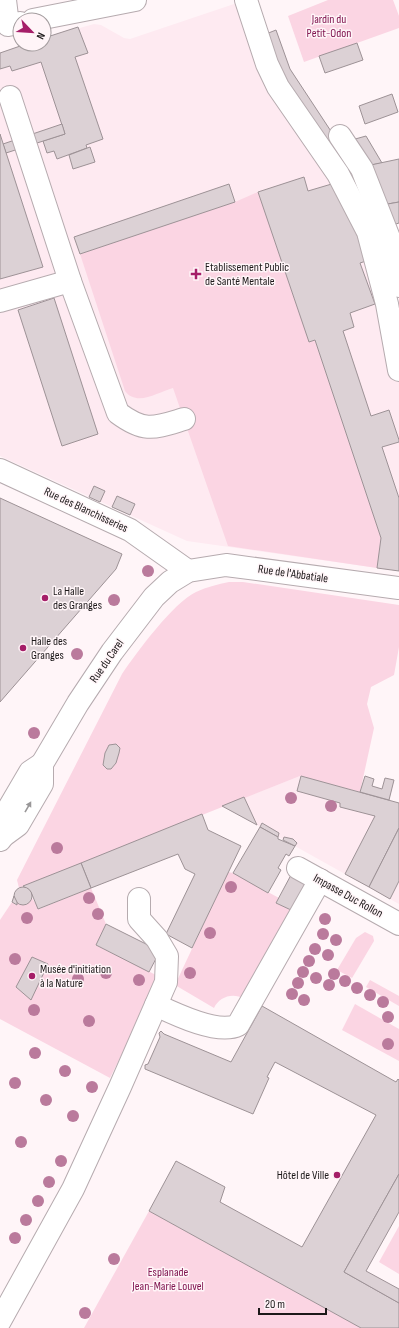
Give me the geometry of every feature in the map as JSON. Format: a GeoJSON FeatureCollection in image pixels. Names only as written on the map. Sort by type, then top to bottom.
{"type":"FeatureCollection","features":[{"type":"Feature","properties":{"kind":"street"},"geometry":{"type":"LineString","coordinates":[[5,0],[12,19]]}},
{"type":"Feature","properties":{"kind":"street"},"geometry":{"type":"LineString","coordinates":[[52,16],[135,0]]}},
{"type":"Feature","properties":{"kind":"street"},"geometry":{"type":"LineString","coordinates":[[246,0],[267,64],[278,87],[338,174],[368,232],[387,304],[399,370]]}},
{"type":"Feature","properties":{"kind":"street"},"geometry":{"type":"LineString","coordinates":[[10,96],[70,281],[118,413],[132,424],[149,428],[184,419]]}},
{"type":"Feature","properties":{"kind":"street"},"geometry":{"type":"LineString","coordinates":[[340,136],[362,169],[390,238],[399,286]]}},
{"type":"Feature","properties":{"kind":"street"},"geometry":{"type":"LineString","coordinates":[[0,301],[70,281]]}},
{"type":"Feature","properties":{"kind":"street","name":"Rue des Blanchisseries"},"geometry":{"type":"LineString","coordinates":[[0,470],[130,530],[150,546],[188,571]]}},
{"type":"Feature","properties":{"kind":"street","name":"Rue de l'Abbatiale"},"geometry":{"type":"LineString","coordinates":[[188,571],[226,565],[399,588]]}},
{"type":"Feature","properties":{"kind":"street","name":"Rue du Carel"},"geometry":{"type":"LineString","coordinates":[[1,838],[6,812],[30,772],[42,764],[78,703],[112,652],[154,597],[170,582],[188,571]]}},
{"type":"Feature","properties":{"kind":"street","name":"Impasse Duc Rollon"},"geometry":{"type":"LineString","coordinates":[[298,868],[399,924]]}},
{"type":"Feature","properties":{"kind":"street"},"geometry":{"type":"LineString","coordinates":[[156,1005],[191,1022],[231,1028],[238,1025],[320,880]]}},
{"type":"Feature","properties":{"kind":"street"},"geometry":{"type":"LineString","coordinates":[[0,1321],[73,1189],[166,982],[167,956],[157,938],[139,919],[139,899]]}},
{"type":"Feature","properties":{"kind":"shaded area","name":"Etablissement Public de Santé Mentale"},"geometry":{"type":"Polygon","coordinates":[[[237,3],[268,33],[276,30],[290,69],[357,171],[385,239],[399,309],[399,571],[187,541],[0,456],[0,53],[12,49],[12,52],[52,52],[52,36],[94,24],[101,25],[124,38],[130,39],[237,3]]]}},
{"type":"Feature","properties":{"kind":"shaded area"},"geometry":{"type":"Polygon","coordinates":[[[300,776],[399,803],[399,904],[257,825],[244,798],[300,776]]]}},
{"type":"Feature","properties":{"kind":"green space","name":"Jardin du Petit-Odon"},"geometry":{"type":"Polygon","coordinates":[[[328,0],[393,0],[399,16],[399,28],[304,62],[288,16],[328,0]]]}},
{"type":"Feature","properties":{"kind":"green space"},"geometry":{"type":"Polygon","coordinates":[[[258,192],[309,342],[315,340],[381,538],[377,568],[228,546],[173,388],[142,398],[130,396],[125,391],[80,254],[235,202],[258,192]]]}},
{"type":"Feature","properties":{"kind":"green space"},"geometry":{"type":"Polygon","coordinates":[[[229,582],[243,582],[399,605],[399,647],[394,675],[371,687],[367,704],[374,728],[360,792],[300,776],[19,888],[17,880],[122,674],[156,629],[177,606],[196,592],[229,582]]]}},
{"type":"Feature","properties":{"kind":"green space"},"geometry":{"type":"Polygon","coordinates":[[[228,872],[233,873],[279,898],[276,903],[291,910],[244,999],[235,996],[223,998],[214,1008],[175,985],[228,872]]]}},
{"type":"Feature","properties":{"kind":"green space"},"geometry":{"type":"Polygon","coordinates":[[[91,888],[106,924],[96,945],[160,977],[110,1078],[0,1019],[0,920],[12,902],[17,905],[17,902],[26,904],[32,898],[39,909],[91,888]]]}},
{"type":"Feature","properties":{"kind":"green space"},"geometry":{"type":"Polygon","coordinates":[[[365,932],[373,936],[374,941],[352,978],[337,970],[356,938],[365,932]]]}},
{"type":"Feature","properties":{"kind":"green space"},"geometry":{"type":"Polygon","coordinates":[[[370,980],[399,996],[399,1006],[366,987],[370,980]]]}},
{"type":"Feature","properties":{"kind":"green space"},"geometry":{"type":"Polygon","coordinates":[[[355,1004],[399,1029],[399,1061],[342,1030],[355,1004]]]}},
{"type":"Feature","properties":{"kind":"green space","name":"Esplanade Jean-Marie Louvel"},"geometry":{"type":"Polygon","coordinates":[[[149,1211],[361,1328],[84,1328],[149,1211]]]}},
{"type":"Feature","properties":{"kind":"green space"},"geometry":{"type":"Polygon","coordinates":[[[399,1226],[399,1274],[379,1262],[399,1226]]]}},
{"type":"Feature","properties":{"kind":"building"},"geometry":{"type":"Polygon","coordinates":[[[78,27],[88,53],[75,57],[103,139],[86,145],[87,148],[57,159],[54,151],[47,153],[43,141],[65,134],[41,62],[12,71],[10,66],[0,69],[0,53],[12,49],[12,52],[52,52],[52,35],[78,27]]]}},
{"type":"Feature","properties":{"kind":"building"},"geometry":{"type":"Polygon","coordinates":[[[276,30],[290,69],[344,151],[335,156],[282,74],[266,34],[276,30]]]}},
{"type":"Feature","properties":{"kind":"building"},"geometry":{"type":"Polygon","coordinates":[[[357,43],[363,60],[325,73],[319,56],[357,43]]]}},
{"type":"Feature","properties":{"kind":"building"},"geometry":{"type":"Polygon","coordinates":[[[392,94],[398,112],[365,124],[359,106],[392,94]]]}},
{"type":"Feature","properties":{"kind":"building"},"geometry":{"type":"Polygon","coordinates":[[[62,124],[65,134],[6,153],[3,144],[62,124]]]}},
{"type":"Feature","properties":{"kind":"building"},"geometry":{"type":"Polygon","coordinates":[[[0,134],[43,267],[0,279],[0,134]]]}},
{"type":"Feature","properties":{"kind":"building"},"geometry":{"type":"Polygon","coordinates":[[[366,136],[382,163],[366,166],[348,141],[366,136]]]}},
{"type":"Feature","properties":{"kind":"building"},"geometry":{"type":"Polygon","coordinates":[[[90,147],[95,162],[73,169],[69,155],[90,147]]]}},
{"type":"Feature","properties":{"kind":"building"},"geometry":{"type":"Polygon","coordinates":[[[399,159],[399,202],[382,205],[366,166],[399,159]]]}},
{"type":"Feature","properties":{"kind":"building"},"geometry":{"type":"Polygon","coordinates":[[[304,177],[308,191],[335,183],[347,205],[366,261],[360,263],[375,304],[350,313],[354,327],[343,331],[371,416],[389,410],[399,440],[399,442],[382,447],[399,498],[399,571],[377,568],[381,538],[315,340],[309,342],[258,192],[304,177]]]}},
{"type":"Feature","properties":{"kind":"building"},"geometry":{"type":"Polygon","coordinates":[[[229,184],[235,202],[80,254],[74,237],[229,184]]]}},
{"type":"Feature","properties":{"kind":"building"},"geometry":{"type":"Polygon","coordinates":[[[399,202],[399,223],[390,226],[382,205],[399,202]]]}},
{"type":"Feature","properties":{"kind":"building"},"geometry":{"type":"Polygon","coordinates":[[[54,298],[98,434],[62,446],[18,310],[54,298]]]}},
{"type":"Feature","properties":{"kind":"building"},"geometry":{"type":"Polygon","coordinates":[[[94,486],[105,491],[100,502],[89,497],[94,486]]]}},
{"type":"Feature","properties":{"kind":"building"},"geometry":{"type":"Polygon","coordinates":[[[117,496],[135,504],[130,515],[112,507],[117,496]]]}},
{"type":"Feature","properties":{"kind":"building","name":"La Halle des Granges"},"geometry":{"type":"Polygon","coordinates":[[[0,498],[122,554],[116,569],[0,702],[0,498]]]}},
{"type":"Feature","properties":{"kind":"building"},"geometry":{"type":"Polygon","coordinates":[[[116,744],[120,748],[116,763],[111,769],[107,769],[103,765],[105,753],[109,745],[116,744]]]}},
{"type":"Feature","properties":{"kind":"building"},"geometry":{"type":"Polygon","coordinates":[[[301,776],[399,803],[399,828],[369,887],[345,874],[375,816],[340,807],[340,803],[297,791],[301,776]]]}},
{"type":"Feature","properties":{"kind":"building"},"geometry":{"type":"Polygon","coordinates":[[[365,776],[374,779],[372,786],[382,789],[385,778],[394,780],[389,800],[360,792],[365,776]]]}},
{"type":"Feature","properties":{"kind":"building"},"geometry":{"type":"Polygon","coordinates":[[[244,797],[257,825],[222,806],[244,797]]]}},
{"type":"Feature","properties":{"kind":"building"},"geometry":{"type":"Polygon","coordinates":[[[202,814],[208,830],[241,846],[192,948],[166,934],[195,874],[185,869],[178,854],[91,888],[81,863],[202,814]]]}},
{"type":"Feature","properties":{"kind":"building"},"geometry":{"type":"Polygon","coordinates":[[[262,823],[279,833],[278,837],[260,827],[262,823]]]}},
{"type":"Feature","properties":{"kind":"building"},"geometry":{"type":"Polygon","coordinates":[[[260,827],[278,837],[278,839],[295,846],[289,856],[286,854],[278,868],[281,870],[268,893],[233,873],[260,827]]]}},
{"type":"Feature","properties":{"kind":"building"},"geometry":{"type":"Polygon","coordinates":[[[399,828],[399,881],[390,899],[369,887],[399,828]]]}},
{"type":"Feature","properties":{"kind":"building"},"geometry":{"type":"Polygon","coordinates":[[[284,837],[293,839],[297,843],[295,846],[283,840],[284,837]]]}},
{"type":"Feature","properties":{"kind":"building"},"geometry":{"type":"Polygon","coordinates":[[[81,863],[91,888],[38,909],[31,892],[23,886],[81,863]]]}},
{"type":"Feature","properties":{"kind":"building"},"geometry":{"type":"Polygon","coordinates":[[[291,875],[306,883],[291,910],[276,903],[291,875]]]}},
{"type":"Feature","properties":{"kind":"building"},"geometry":{"type":"Polygon","coordinates":[[[23,887],[29,890],[32,896],[29,902],[23,905],[17,902],[14,896],[17,890],[23,887]]]}},
{"type":"Feature","properties":{"kind":"building"},"geometry":{"type":"Polygon","coordinates":[[[14,896],[17,902],[17,905],[12,902],[14,896]]]}},
{"type":"Feature","properties":{"kind":"building"},"geometry":{"type":"Polygon","coordinates":[[[106,924],[160,951],[149,972],[96,945],[106,924]]]}},
{"type":"Feature","properties":{"kind":"building","name":"Musée d'initiation à la Nature"},"geometry":{"type":"Polygon","coordinates":[[[32,957],[48,964],[31,1000],[16,987],[32,957]]]}},
{"type":"Feature","properties":{"kind":"building"},"geometry":{"type":"Polygon","coordinates":[[[262,1006],[396,1082],[398,1079],[399,1080],[399,1174],[344,1272],[399,1303],[399,1328],[361,1328],[149,1211],[176,1161],[225,1187],[220,1202],[302,1247],[376,1115],[275,1062],[267,1077],[269,1078],[253,1114],[145,1069],[145,1065],[148,1064],[160,1037],[159,1033],[161,1031],[164,1034],[231,1062],[262,1006]]]}},
{"type":"Feature","properties":{"kind":"building"},"geometry":{"type":"Polygon","coordinates":[[[399,1174],[399,1212],[366,1271],[399,1289],[399,1303],[344,1272],[399,1174]]]}},
{"type":"Feature","properties":{"kind":"place","name":"Etablissement Public de Santé Mentale"},"geometry":{"type":"Point","coordinates":[196,274]}},
{"type":"Feature","properties":{"kind":"place","name":"La Halle des Granges"},"geometry":{"type":"Point","coordinates":[45,598]}},
{"type":"Feature","properties":{"kind":"place","name":"Halle des Granges"},"geometry":{"type":"Point","coordinates":[23,648]}},
{"type":"Feature","properties":{"kind":"place","name":"Musée d'initiation à la Nature"},"geometry":{"type":"Point","coordinates":[32,976]}},
{"type":"Feature","properties":{"kind":"place","name":"Hôtel de Ville"},"geometry":{"type":"Point","coordinates":[337,1175]}}]}
